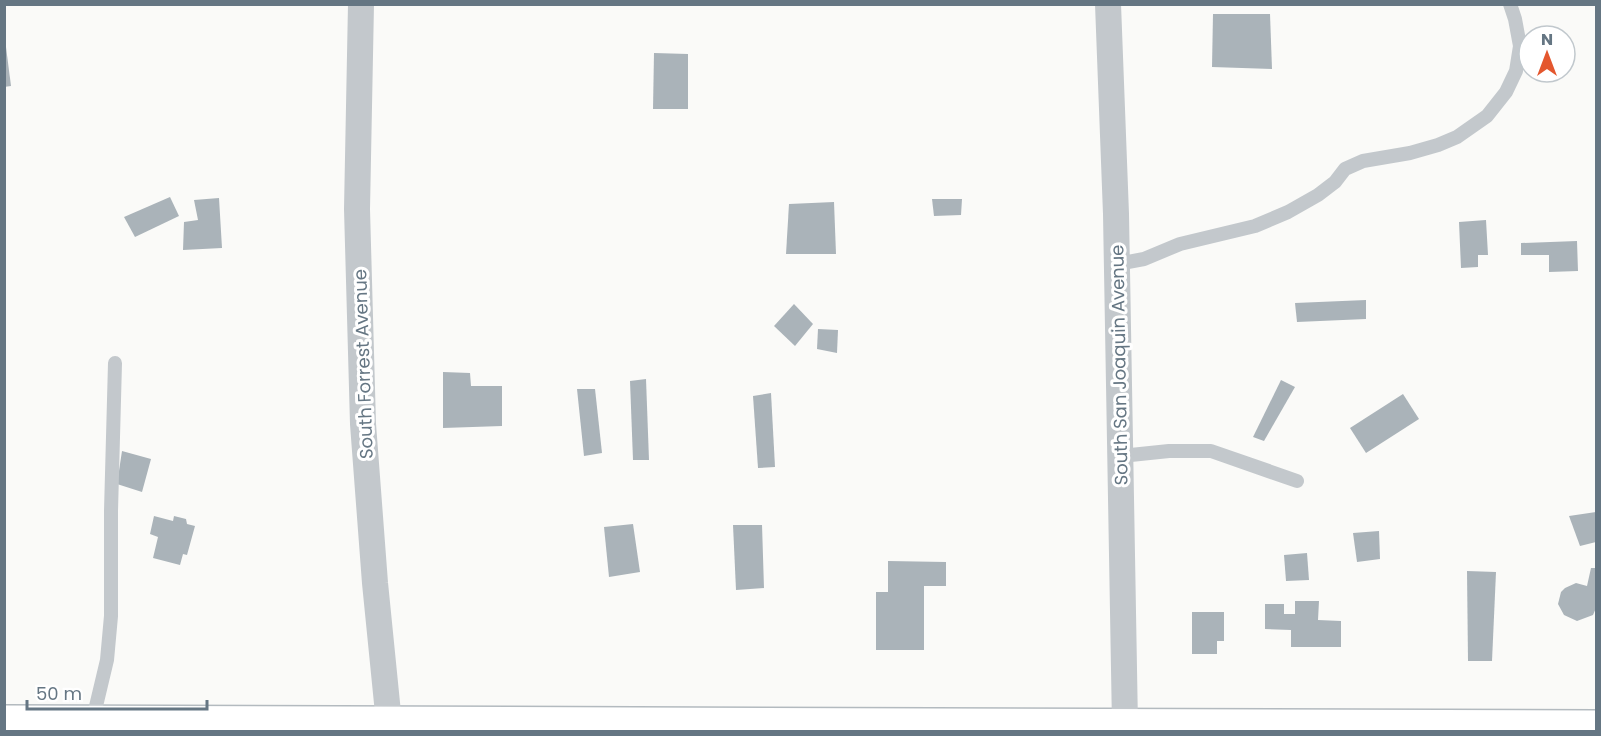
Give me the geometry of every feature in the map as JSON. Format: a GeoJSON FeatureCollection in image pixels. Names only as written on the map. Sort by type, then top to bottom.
{"type":"FeatureCollection","features":[{"type":"Feature","properties":{"kind":"street","name":"South Forrest Avenue"},"geometry":{"type":"LineString","coordinates":[[361,4],[357,209],[363,424],[375,583],[389,723]]}},
{"type":"Feature","properties":{"kind":"street","name":"South San Joaquin Avenue"},"geometry":{"type":"LineString","coordinates":[[1108,4],[1117,264],[1124,728]]}},
{"type":"Feature","properties":{"kind":"street"},"geometry":{"type":"LineString","coordinates":[[4,722],[92,727],[389,723],[725,727],[1596,727]]}},
{"type":"Feature","properties":{"kind":"lane"},"geometry":{"type":"LineString","coordinates":[[1117,264],[1144,259],[1180,244],[1255,226],[1288,212],[1318,195],[1335,182],[1346,169],[1363,161],[1410,153],[1457,137],[1487,116],[1506,92],[1516,71],[1520,46],[1510,4]]}},
{"type":"Feature","properties":{"kind":"lane"},"geometry":{"type":"LineString","coordinates":[[92,727],[108,660],[111,616],[115,363]]}},
{"type":"Feature","properties":{"kind":"lane"},"geometry":{"type":"LineString","coordinates":[[1121,456],[1169,451],[1210,451],[1297,481]]}},
{"type":"Feature","properties":{"kind":"building"},"geometry":{"type":"Polygon","coordinates":[[[1213,14],[1270,14],[1272,69],[1212,67],[1213,14]]]}},
{"type":"Feature","properties":{"kind":"building"},"geometry":{"type":"Polygon","coordinates":[[[4,47],[6,47],[11,86],[4,87],[4,47]]]}},
{"type":"Feature","properties":{"kind":"building"},"geometry":{"type":"Polygon","coordinates":[[[654,53],[688,54],[688,109],[653,109],[654,53]]]}},
{"type":"Feature","properties":{"kind":"building"},"geometry":{"type":"Polygon","coordinates":[[[170,197],[179,216],[135,237],[124,217],[170,197]]]}},
{"type":"Feature","properties":{"kind":"building"},"geometry":{"type":"Polygon","coordinates":[[[219,198],[222,248],[183,250],[184,222],[198,220],[194,200],[219,198]]]}},
{"type":"Feature","properties":{"kind":"building"},"geometry":{"type":"Polygon","coordinates":[[[932,199],[962,199],[961,215],[934,216],[932,199]]]}},
{"type":"Feature","properties":{"kind":"building"},"geometry":{"type":"Polygon","coordinates":[[[834,202],[836,254],[786,254],[789,204],[834,202]]]}},
{"type":"Feature","properties":{"kind":"building"},"geometry":{"type":"Polygon","coordinates":[[[1486,220],[1488,255],[1478,255],[1478,267],[1461,268],[1459,222],[1486,220]]]}},
{"type":"Feature","properties":{"kind":"building"},"geometry":{"type":"Polygon","coordinates":[[[1577,241],[1578,271],[1549,272],[1549,255],[1521,255],[1521,243],[1577,241]]]}},
{"type":"Feature","properties":{"kind":"building"},"geometry":{"type":"Polygon","coordinates":[[[1366,300],[1366,319],[1297,322],[1295,303],[1366,300]]]}},
{"type":"Feature","properties":{"kind":"building"},"geometry":{"type":"Polygon","coordinates":[[[794,304],[813,324],[795,346],[774,326],[794,304]]]}},
{"type":"Feature","properties":{"kind":"building"},"geometry":{"type":"Polygon","coordinates":[[[818,329],[838,330],[837,353],[817,349],[818,329]]]}},
{"type":"Feature","properties":{"kind":"building"},"geometry":{"type":"Polygon","coordinates":[[[443,372],[470,373],[471,386],[502,386],[502,426],[443,428],[443,372]]]}},
{"type":"Feature","properties":{"kind":"building"},"geometry":{"type":"Polygon","coordinates":[[[646,379],[649,460],[633,460],[630,381],[646,379]]]}},
{"type":"Feature","properties":{"kind":"building"},"geometry":{"type":"Polygon","coordinates":[[[1281,380],[1295,387],[1264,441],[1253,437],[1281,380]]]}},
{"type":"Feature","properties":{"kind":"building"},"geometry":{"type":"Polygon","coordinates":[[[577,389],[595,389],[602,453],[584,456],[577,389]]]}},
{"type":"Feature","properties":{"kind":"building"},"geometry":{"type":"Polygon","coordinates":[[[771,393],[775,467],[758,468],[753,396],[771,393]]]}},
{"type":"Feature","properties":{"kind":"building"},"geometry":{"type":"Polygon","coordinates":[[[1403,394],[1419,419],[1366,453],[1350,428],[1403,394]]]}},
{"type":"Feature","properties":{"kind":"building"},"geometry":{"type":"Polygon","coordinates":[[[122,451],[151,459],[142,492],[117,484],[122,451]]]}},
{"type":"Feature","properties":{"kind":"building"},"geometry":{"type":"Polygon","coordinates":[[[1596,512],[1596,542],[1580,546],[1569,516],[1596,512]]]}},
{"type":"Feature","properties":{"kind":"building"},"geometry":{"type":"Polygon","coordinates":[[[154,516],[173,521],[174,516],[186,519],[187,524],[195,526],[187,555],[183,554],[180,565],[153,558],[158,537],[150,534],[154,516]]]}},
{"type":"Feature","properties":{"kind":"building"},"geometry":{"type":"Polygon","coordinates":[[[633,524],[640,572],[609,577],[604,527],[633,524]]]}},
{"type":"Feature","properties":{"kind":"building"},"geometry":{"type":"Polygon","coordinates":[[[733,525],[762,525],[764,588],[736,590],[733,525]]]}},
{"type":"Feature","properties":{"kind":"building"},"geometry":{"type":"Polygon","coordinates":[[[1379,531],[1380,559],[1357,562],[1353,533],[1379,531]]]}},
{"type":"Feature","properties":{"kind":"building"},"geometry":{"type":"Polygon","coordinates":[[[1307,553],[1309,580],[1286,581],[1284,555],[1307,553]]]}},
{"type":"Feature","properties":{"kind":"building"},"geometry":{"type":"Polygon","coordinates":[[[888,561],[946,562],[946,586],[924,586],[924,650],[876,650],[876,592],[888,592],[888,561]]]}},
{"type":"Feature","properties":{"kind":"building"},"geometry":{"type":"Polygon","coordinates":[[[1591,568],[1596,568],[1596,608],[1593,615],[1577,621],[1564,615],[1558,604],[1561,592],[1576,583],[1587,586],[1591,568]]]}},
{"type":"Feature","properties":{"kind":"building"},"geometry":{"type":"Polygon","coordinates":[[[1467,571],[1496,572],[1492,661],[1468,661],[1467,571]]]}},
{"type":"Feature","properties":{"kind":"building"},"geometry":{"type":"Polygon","coordinates":[[[1295,601],[1319,601],[1318,620],[1341,621],[1341,647],[1291,647],[1291,630],[1265,629],[1265,604],[1284,604],[1284,614],[1295,614],[1295,601]]]}},
{"type":"Feature","properties":{"kind":"building"},"geometry":{"type":"Polygon","coordinates":[[[1192,612],[1224,612],[1224,641],[1217,641],[1217,654],[1192,654],[1192,612]]]}}]}
